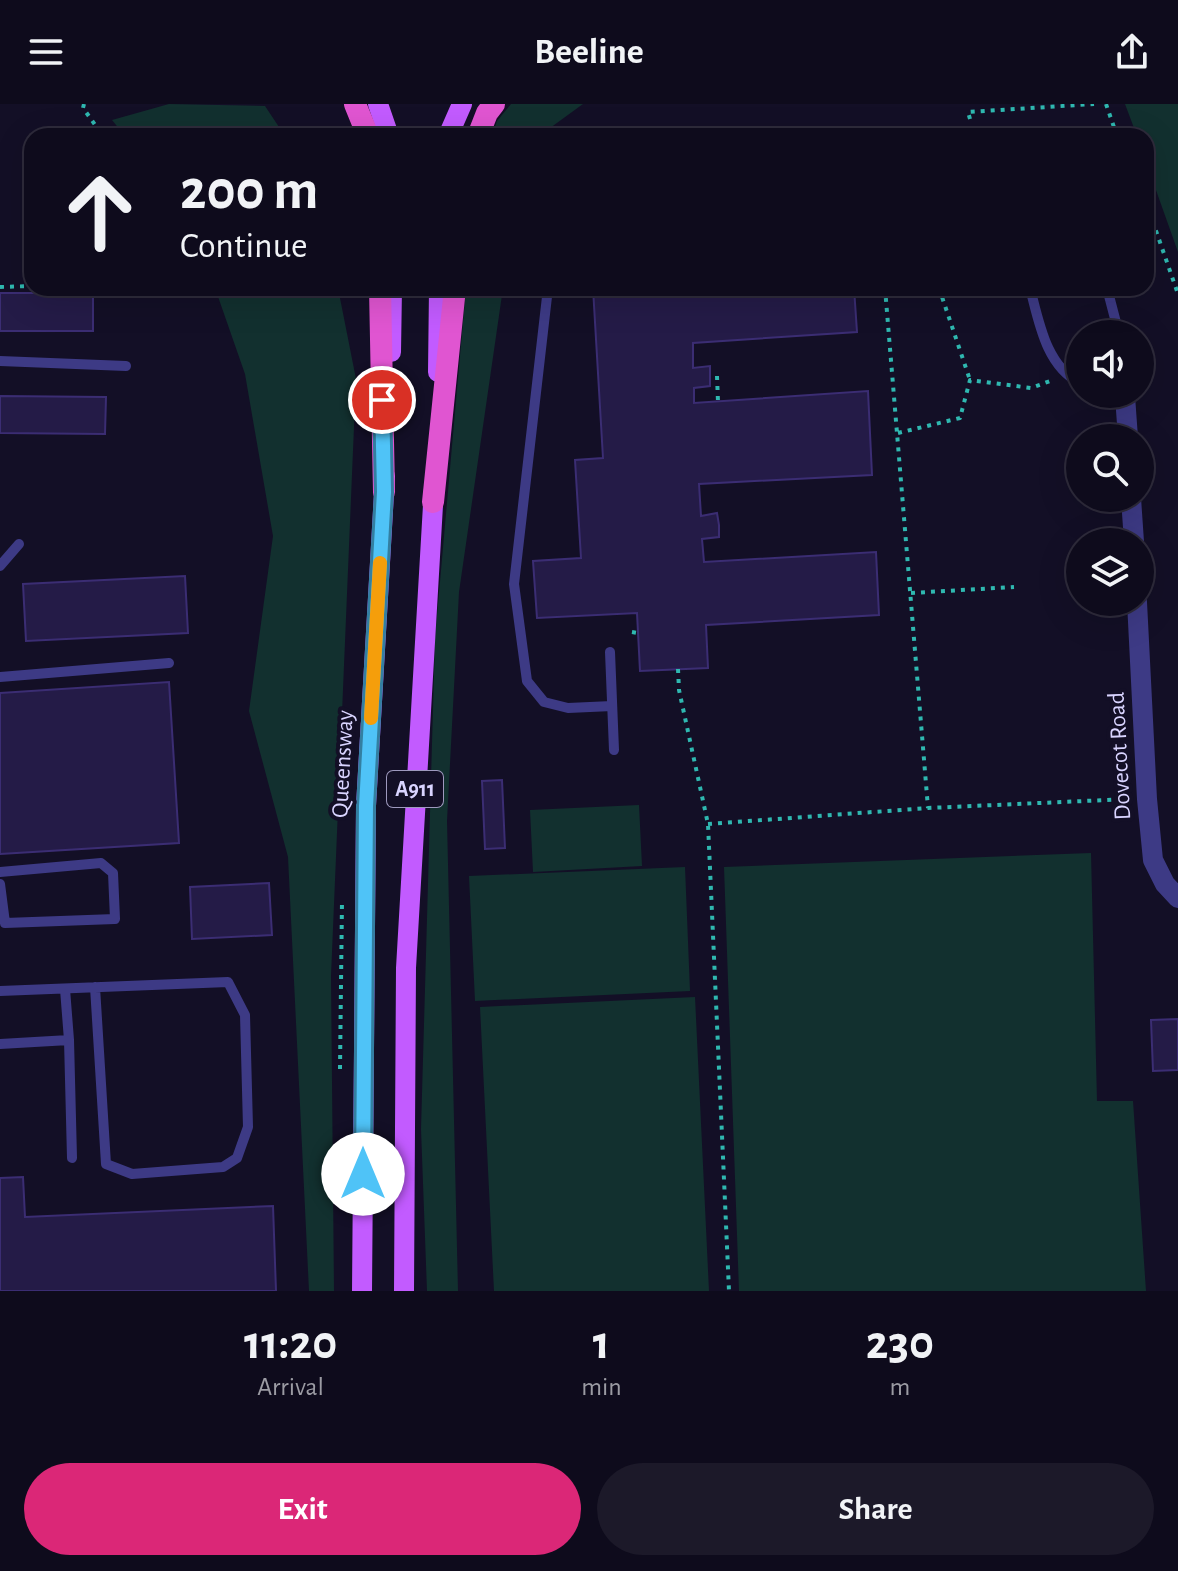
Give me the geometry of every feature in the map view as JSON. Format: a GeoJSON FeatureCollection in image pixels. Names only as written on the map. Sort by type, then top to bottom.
{"type":"FeatureCollection","features":[{"type":"Feature","properties":{"kind":"highway"},"geometry":{"type":"LineString","coordinates":[[355,104],[365,128]]}},
{"type":"Feature","properties":{"kind":"highway"},"geometry":{"type":"LineString","coordinates":[[481,128],[494,104]]}},
{"type":"Feature","properties":{"kind":"highway"},"geometry":{"type":"LineString","coordinates":[[380,296],[384,492]]}},
{"type":"Feature","properties":{"kind":"highway"},"geometry":{"type":"LineString","coordinates":[[433,502],[454,296]]}},
{"type":"Feature","properties":{"kind":"main road"},"geometry":{"type":"LineString","coordinates":[[378,104],[386,128]]}},
{"type":"Feature","properties":{"kind":"main road"},"geometry":{"type":"LineString","coordinates":[[452,128],[462,104]]}},
{"type":"Feature","properties":{"kind":"main road","name":"Queensway"},"geometry":{"type":"LineString","coordinates":[[362,1291],[366,806],[392,296]]}},
{"type":"Feature","properties":{"kind":"main road","name":"A911"},"geometry":{"type":"LineString","coordinates":[[404,1291],[406,968],[433,502],[439,296]]}},
{"type":"Feature","properties":{"kind":"street","name":"Dovecot Road"},"geometry":{"type":"LineString","coordinates":[[1138,616],[1153,860],[1165,884],[1178,898]]}},
{"type":"Feature","properties":{"kind":"lane"},"geometry":{"type":"LineString","coordinates":[[547,296],[514,584],[527,681],[544,702],[568,708],[612,706]]}},
{"type":"Feature","properties":{"kind":"lane"},"geometry":{"type":"LineString","coordinates":[[1033,296],[1052,357],[1066,375]]}},
{"type":"Feature","properties":{"kind":"lane"},"geometry":{"type":"LineString","coordinates":[[1109,296],[1115,320]]}},
{"type":"Feature","properties":{"kind":"lane"},"geometry":{"type":"LineString","coordinates":[[0,361],[126,366]]}},
{"type":"Feature","properties":{"kind":"lane"},"geometry":{"type":"LineString","coordinates":[[0,566],[19,544]]}},
{"type":"Feature","properties":{"kind":"lane"},"geometry":{"type":"LineString","coordinates":[[610,652],[614,750]]}},
{"type":"Feature","properties":{"kind":"lane"},"geometry":{"type":"LineString","coordinates":[[0,677],[169,663]]}},
{"type":"Feature","properties":{"kind":"lane"},"geometry":{"type":"LineString","coordinates":[[0,872],[101,863],[113,873],[115,919],[5,923],[0,884]]}},
{"type":"Feature","properties":{"kind":"lane"},"geometry":{"type":"LineString","coordinates":[[0,991],[65,989],[95,987],[228,982],[245,1015],[248,1127],[237,1158],[223,1167],[132,1174],[106,1164],[95,987]]}},
{"type":"Feature","properties":{"kind":"lane"},"geometry":{"type":"LineString","coordinates":[[65,989],[72,1158]]}},
{"type":"Feature","properties":{"kind":"lane"},"geometry":{"type":"LineString","coordinates":[[0,1044],[69,1040]]}},
{"type":"Feature","properties":{"kind":"path"},"geometry":{"type":"LineString","coordinates":[[84,104],[83,108],[97,128]]}},
{"type":"Feature","properties":{"kind":"path"},"geometry":{"type":"LineString","coordinates":[[971,128],[968,112],[1094,104]]}},
{"type":"Feature","properties":{"kind":"path"},"geometry":{"type":"LineString","coordinates":[[1106,104],[1114,128]]}},
{"type":"Feature","properties":{"kind":"path"},"geometry":{"type":"LineString","coordinates":[[1154,225],[1178,294]]}},
{"type":"Feature","properties":{"kind":"path"},"geometry":{"type":"LineString","coordinates":[[0,287],[24,286]]}},
{"type":"Feature","properties":{"kind":"path"},"geometry":{"type":"LineString","coordinates":[[886,296],[928,808]]}},
{"type":"Feature","properties":{"kind":"path"},"geometry":{"type":"LineString","coordinates":[[897,433],[960,418],[970,380],[942,296]]}},
{"type":"Feature","properties":{"kind":"path"},"geometry":{"type":"LineString","coordinates":[[717,376],[718,402]]}},
{"type":"Feature","properties":{"kind":"path"},"geometry":{"type":"LineString","coordinates":[[970,380],[1031,388],[1066,376]]}},
{"type":"Feature","properties":{"kind":"path"},"geometry":{"type":"LineString","coordinates":[[911,593],[1014,587]]}},
{"type":"Feature","properties":{"kind":"path"},"geometry":{"type":"LineString","coordinates":[[678,669],[679,690],[708,824],[729,1291]]}},
{"type":"Feature","properties":{"kind":"path"},"geometry":{"type":"LineString","coordinates":[[708,824],[928,808],[1147,799]]}},
{"type":"Feature","properties":{"kind":"green space"},"geometry":{"type":"Polygon","coordinates":[[[169,104],[265,106],[280,128],[118,128],[112,120],[169,104]]]}},
{"type":"Feature","properties":{"kind":"green space"},"geometry":{"type":"Polygon","coordinates":[[[511,104],[583,104],[550,128],[495,128],[511,104]]]}},
{"type":"Feature","properties":{"kind":"green space"},"geometry":{"type":"Polygon","coordinates":[[[1125,104],[1178,104],[1178,252],[1154,184],[1154,128],[1134,128],[1125,104]]]}},
{"type":"Feature","properties":{"kind":"green space"},"geometry":{"type":"Polygon","coordinates":[[[218,296],[340,296],[356,379],[331,976],[334,1291],[309,1291],[288,857],[249,711],[273,536],[245,374],[218,296]]]}},
{"type":"Feature","properties":{"kind":"green space"},"geometry":{"type":"Polygon","coordinates":[[[465,296],[502,296],[459,592],[447,821],[458,1291],[427,1291],[421,1129],[435,638],[465,296]]]}},
{"type":"Feature","properties":{"kind":"green space"},"geometry":{"type":"Polygon","coordinates":[[[639,805],[642,866],[533,872],[530,810],[639,805]]]}},
{"type":"Feature","properties":{"kind":"green space"},"geometry":{"type":"Polygon","coordinates":[[[1091,853],[1097,1101],[1133,1101],[1146,1291],[739,1291],[724,867],[1091,853]]]}},
{"type":"Feature","properties":{"kind":"green space"},"geometry":{"type":"Polygon","coordinates":[[[685,867],[690,991],[475,1001],[469,876],[685,867]]]}},
{"type":"Feature","properties":{"kind":"green space"},"geometry":{"type":"Polygon","coordinates":[[[695,997],[709,1291],[494,1291],[480,1007],[695,997]]]}},
{"type":"Feature","properties":{"kind":"building"},"geometry":{"type":"Polygon","coordinates":[[[0,293],[93,296],[93,331],[0,331],[0,293]]]}},
{"type":"Feature","properties":{"kind":"building"},"geometry":{"type":"Polygon","coordinates":[[[593,296],[855,296],[857,332],[693,343],[693,368],[710,366],[710,386],[694,388],[694,403],[868,391],[872,475],[699,484],[701,516],[717,513],[719,525],[719,537],[702,539],[704,562],[876,552],[879,615],[706,625],[708,668],[640,671],[637,613],[537,618],[533,561],[581,558],[575,460],[603,458],[593,296]]]}},
{"type":"Feature","properties":{"kind":"building"},"geometry":{"type":"Polygon","coordinates":[[[0,396],[106,397],[105,434],[0,433],[0,396]]]}},
{"type":"Feature","properties":{"kind":"building"},"geometry":{"type":"Polygon","coordinates":[[[185,576],[188,633],[26,641],[23,584],[185,576]]]}},
{"type":"Feature","properties":{"kind":"building"},"geometry":{"type":"Polygon","coordinates":[[[169,682],[179,843],[0,854],[0,693],[169,682]]]}},
{"type":"Feature","properties":{"kind":"building"},"geometry":{"type":"Polygon","coordinates":[[[502,780],[505,848],[485,849],[482,781],[502,780]]]}},
{"type":"Feature","properties":{"kind":"building"},"geometry":{"type":"Polygon","coordinates":[[[269,883],[272,935],[192,939],[190,887],[269,883]]]}},
{"type":"Feature","properties":{"kind":"building"},"geometry":{"type":"Polygon","coordinates":[[[1178,1019],[1178,1070],[1153,1071],[1151,1020],[1178,1019]]]}},
{"type":"Feature","properties":{"kind":"building"},"geometry":{"type":"Polygon","coordinates":[[[23,1177],[25,1217],[273,1206],[276,1291],[0,1291],[0,1178],[23,1177]]]}},
{"type":"Feature","properties":{"kind":"slow traffic"},"geometry":{"type":"LineString","coordinates":[[371,718],[380,563]]}},
{"type":"Feature","properties":{"kind":"route"},"geometry":{"type":"LineString","coordinates":[[363,1174],[366,806],[384,492],[382,400]]}}]}
